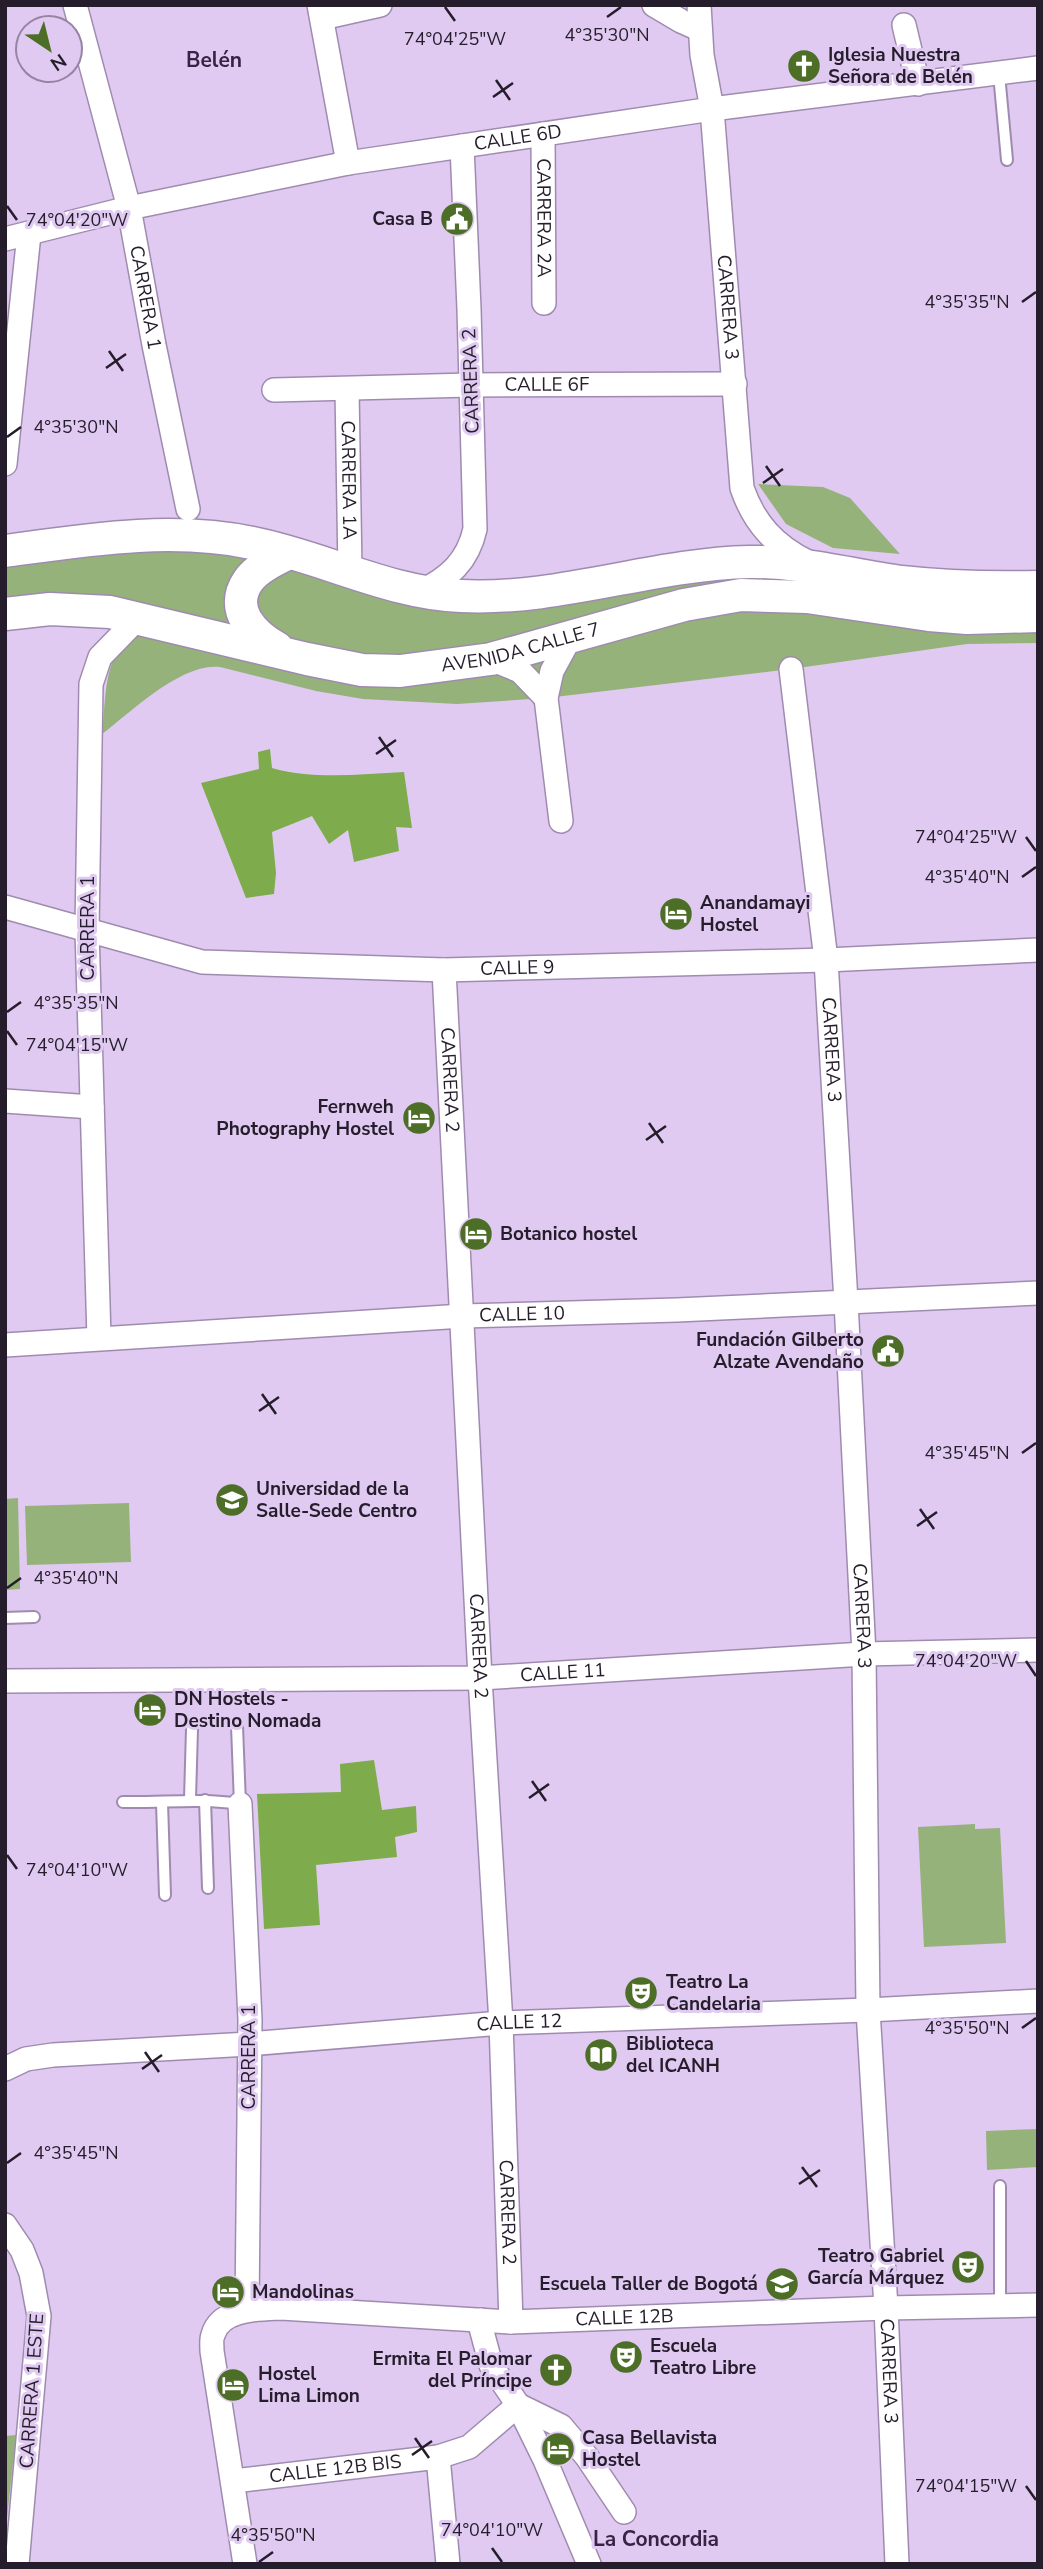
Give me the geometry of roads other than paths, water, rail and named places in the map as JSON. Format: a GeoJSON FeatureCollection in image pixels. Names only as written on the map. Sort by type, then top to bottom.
{"type":"FeatureCollection","features":[{"type":"Feature","properties":{"kind":"street","name":"CARRERA 1"},"geometry":{"type":"LineString","coordinates":[[75,5],[129,208],[188,509]]}},
{"type":"Feature","properties":{"kind":"street"},"geometry":{"type":"LineString","coordinates":[[348,163],[320,11],[380,5]]}},
{"type":"Feature","properties":{"kind":"street"},"geometry":{"type":"LineString","coordinates":[[654,5],[699,29]]}},
{"type":"Feature","properties":{"kind":"street","name":"CARRERA 3"},"geometry":{"type":"LineString","coordinates":[[699,5],[699,29],[712,109],[742,488],[762,527],[783,548],[808,562],[828,568]]}},
{"type":"Feature","properties":{"kind":"street"},"geometry":{"type":"LineString","coordinates":[[904,25],[918,84]]}},
{"type":"Feature","properties":{"kind":"street","name":"CALLE 6D"},"geometry":{"type":"LineString","coordinates":[[5,239],[129,208],[348,163],[712,109],[1038,68]]}},
{"type":"Feature","properties":{"kind":"street","name":"CARRERA 2A"},"geometry":{"type":"LineString","coordinates":[[543,134],[544,303]]}},
{"type":"Feature","properties":{"kind":"street","name":"CARRERA 2"},"geometry":{"type":"LineString","coordinates":[[420,592],[452,572],[461,563],[472,541],[475,516],[462,146]]}},
{"type":"Feature","properties":{"kind":"street"},"geometry":{"type":"LineString","coordinates":[[5,464],[29,234]]}},
{"type":"Feature","properties":{"kind":"street","name":"CALLE 6F"},"geometry":{"type":"LineString","coordinates":[[274,390],[470,385],[735,384]]}},
{"type":"Feature","properties":{"kind":"street","name":"CARRERA 1A"},"geometry":{"type":"LineString","coordinates":[[347,389],[351,572]]}},
{"type":"Feature","properties":{"kind":"street"},"geometry":{"type":"LineString","coordinates":[[5,551],[120,538],[187,536],[250,542],[420,592],[462,596],[520,594],[729,563],[773,562],[937,585],[1038,587]]}},
{"type":"Feature","properties":{"kind":"street"},"geometry":{"type":"LineString","coordinates":[[288,655],[250,629],[243,614],[242,601],[246,582],[255,573],[289,553]]}},
{"type":"Feature","properties":{"kind":"street","name":"AVENIDA CALLE 7"},"geometry":{"type":"LineString","coordinates":[[5,614],[79,609],[138,618],[288,655],[362,670],[381,671],[431,669],[491,659],[684,605],[741,595],[807,597],[967,618],[1038,616]]}},
{"type":"Feature","properties":{"kind":"street","name":"CARRERA 1"},"geometry":{"type":"LineString","coordinates":[[99,1338],[86,930],[91,684],[100,657],[138,618]]}},
{"type":"Feature","properties":{"kind":"street"},"geometry":{"type":"LineString","coordinates":[[561,821],[546,698],[552,671],[570,638]]}},
{"type":"Feature","properties":{"kind":"street"},"geometry":{"type":"LineString","coordinates":[[491,659],[520,671],[546,698]]}},
{"type":"Feature","properties":{"kind":"street","name":"CARRERA 3"},"geometry":{"type":"LineString","coordinates":[[791,669],[826,960],[846,1302],[864,1654],[868,2010],[886,2308],[897,2564]]}},
{"type":"Feature","properties":{"kind":"street","name":"CALLE 9"},"geometry":{"type":"LineString","coordinates":[[5,907],[202,962],[444,970],[826,960],[1038,950]]}},
{"type":"Feature","properties":{"kind":"street","name":"CARRERA 2"},"geometry":{"type":"LineString","coordinates":[[444,970],[500,2023],[511,2322]]}},
{"type":"Feature","properties":{"kind":"street"},"geometry":{"type":"LineString","coordinates":[[5,1101],[92,1107]]}},
{"type":"Feature","properties":{"kind":"street","name":"CALLE 10"},"geometry":{"type":"LineString","coordinates":[[5,1345],[463,1316],[677,1310],[1038,1293]]}},
{"type":"Feature","properties":{"kind":"street","name":"CALLE 11"},"geometry":{"type":"LineString","coordinates":[[5,1681],[480,1678],[864,1654],[1038,1650]]}},
{"type":"Feature","properties":{"kind":"street","name":"CARRERA 1"},"geometry":{"type":"LineString","coordinates":[[240,1804],[250,2020],[247,2310]]}},
{"type":"Feature","properties":{"kind":"street","name":"CALLE 12"},"geometry":{"type":"LineString","coordinates":[[5,2069],[26,2059],[53,2055],[249,2044],[500,2023],[1038,2001]]}},
{"type":"Feature","properties":{"kind":"street","name":"CARRERA 1 ESTE"},"geometry":{"type":"LineString","coordinates":[[5,2225],[22,2250],[31,2273],[39,2316],[17,2564]]}},
{"type":"Feature","properties":{"kind":"street","name":"CALLE 12B"},"geometry":{"type":"LineString","coordinates":[[234,2481],[212,2351],[213,2334],[218,2325],[230,2315],[247,2310],[309,2309],[511,2322],[1038,2305]]}},
{"type":"Feature","properties":{"kind":"street"},"geometry":{"type":"LineString","coordinates":[[481,2320],[491,2365],[517,2404],[545,2460],[589,2564]]}},
{"type":"Feature","properties":{"kind":"street"},"geometry":{"type":"LineString","coordinates":[[517,2404],[561,2426],[587,2457],[624,2512]]}},
{"type":"Feature","properties":{"kind":"street","name":"CALLE 12B BIS"},"geometry":{"type":"LineString","coordinates":[[234,2481],[438,2457],[469,2447],[517,2404]]}},
{"type":"Feature","properties":{"kind":"street"},"geometry":{"type":"LineString","coordinates":[[438,2457],[448,2564]]}},
{"type":"Feature","properties":{"kind":"street"},"geometry":{"type":"LineString","coordinates":[[234,2481],[245,2564]]}},
{"type":"Feature","properties":{"kind":"lane"},"geometry":{"type":"LineString","coordinates":[[999,74],[1007,160]]}},
{"type":"Feature","properties":{"kind":"lane"},"geometry":{"type":"LineString","coordinates":[[5,1618],[34,1617]]}},
{"type":"Feature","properties":{"kind":"lane"},"geometry":{"type":"LineString","coordinates":[[123,1802],[162,1803],[190,1799],[240,1804],[237,1726]]}},
{"type":"Feature","properties":{"kind":"lane"},"geometry":{"type":"LineString","coordinates":[[190,1799],[192,1729]]}},
{"type":"Feature","properties":{"kind":"lane"},"geometry":{"type":"LineString","coordinates":[[205,1800],[208,1888]]}},
{"type":"Feature","properties":{"kind":"lane"},"geometry":{"type":"LineString","coordinates":[[162,1803],[165,1895]]}},
{"type":"Feature","properties":{"kind":"lane"},"geometry":{"type":"LineString","coordinates":[[1000,2186],[1000,2306]]}},
{"type":"Feature","properties":{"kind":"place","name":"Iglesia Nuestra Señora de Belén"},"geometry":{"type":"Point","coordinates":[804,66]}},
{"type":"Feature","properties":{"kind":"place","name":"Casa B"},"geometry":{"type":"Point","coordinates":[457,219]}},
{"type":"Feature","properties":{"kind":"place","name":"Anandamayi Hostel"},"geometry":{"type":"Point","coordinates":[676,914]}},
{"type":"Feature","properties":{"kind":"place","name":"Fernweh Photography Hostel"},"geometry":{"type":"Point","coordinates":[419,1118]}},
{"type":"Feature","properties":{"kind":"place","name":"Botanico hostel"},"geometry":{"type":"Point","coordinates":[476,1234]}},
{"type":"Feature","properties":{"kind":"place","name":"Fundación Gilberto Alzate Avendaño"},"geometry":{"type":"Point","coordinates":[888,1351]}},
{"type":"Feature","properties":{"kind":"place","name":"Universidad de la Salle-Sede Centro"},"geometry":{"type":"Point","coordinates":[232,1500]}},
{"type":"Feature","properties":{"kind":"place","name":"DN Hostels - Destino Nomada"},"geometry":{"type":"Point","coordinates":[150,1710]}},
{"type":"Feature","properties":{"kind":"place","name":"Teatro La Candelaria"},"geometry":{"type":"Point","coordinates":[641,1993]}},
{"type":"Feature","properties":{"kind":"place","name":"Biblioteca del ICANH"},"geometry":{"type":"Point","coordinates":[601,2055]}},
{"type":"Feature","properties":{"kind":"place","name":"Teatro Gabriel García Márquez"},"geometry":{"type":"Point","coordinates":[968,2267]}},
{"type":"Feature","properties":{"kind":"place","name":"Escuela Taller de Bogotá"},"geometry":{"type":"Point","coordinates":[782,2284]}},
{"type":"Feature","properties":{"kind":"place","name":"Mandolinas"},"geometry":{"type":"Point","coordinates":[228,2292]}},
{"type":"Feature","properties":{"kind":"place","name":"Escuela Teatro Libre"},"geometry":{"type":"Point","coordinates":[626,2357]}},
{"type":"Feature","properties":{"kind":"place","name":"Ermita El Palomar del Príncipe"},"geometry":{"type":"Point","coordinates":[556,2370]}},
{"type":"Feature","properties":{"kind":"place","name":"Hostel Lima Limon"},"geometry":{"type":"Point","coordinates":[233,2385]}},
{"type":"Feature","properties":{"kind":"place","name":"Casa Bellavista Hostel"},"geometry":{"type":"Point","coordinates":[558,2449]}},
{"type":"Feature","properties":{"kind":"district","name":"Belén"},"geometry":{"type":"Point","coordinates":[214,60]}},
{"type":"Feature","properties":{"kind":"district","name":"La Concordia"},"geometry":{"type":"Point","coordinates":[656,2539]}}]}
